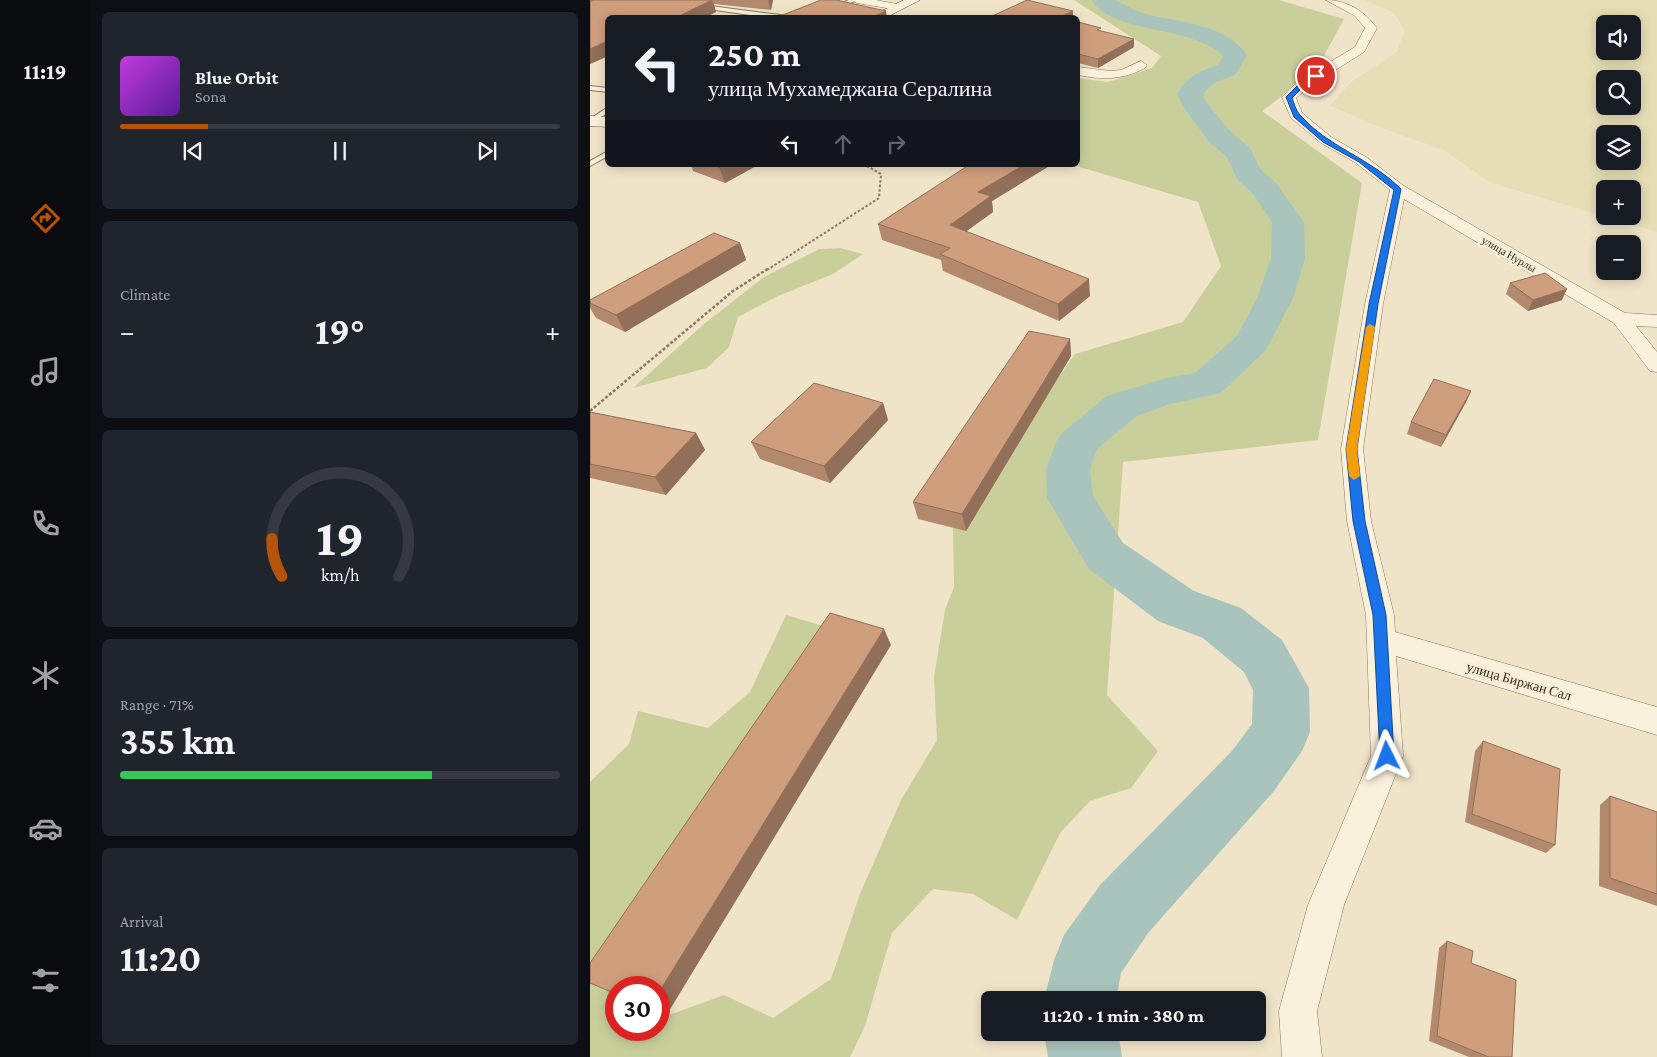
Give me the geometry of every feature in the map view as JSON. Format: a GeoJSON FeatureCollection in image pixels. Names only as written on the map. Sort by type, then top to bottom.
{"type":"FeatureCollection","features":[{"type":"Feature","properties":{"kind":"street"},"geometry":{"type":"LineString","coordinates":[[856,0],[897,12]]}},
{"type":"Feature","properties":{"kind":"street"},"geometry":{"type":"LineString","coordinates":[[882,15],[897,12],[914,0]]}},
{"type":"Feature","properties":{"kind":"street","name":"улица Нурлы"},"geometry":{"type":"LineString","coordinates":[[1331,0],[1359,14],[1371,28],[1360,49],[1302,84],[1289,97],[1296,115],[1326,140],[1361,160],[1398,189],[1621,319],[1657,366]]}},
{"type":"Feature","properties":{"kind":"street"},"geometry":{"type":"LineString","coordinates":[[1080,71],[1104,76],[1119,75],[1128,73],[1141,65]]}},
{"type":"Feature","properties":{"kind":"street"},"geometry":{"type":"LineString","coordinates":[[591,121],[605,122]]}},
{"type":"Feature","properties":{"kind":"street"},"geometry":{"type":"LineString","coordinates":[[1302,1057],[1298,1012],[1326,905],[1387,756],[1380,615],[1359,521],[1352,449],[1374,304],[1398,189]]}},
{"type":"Feature","properties":{"kind":"street","name":"улица Нурлы"},"geometry":{"type":"LineString","coordinates":[[1621,319],[1657,321]]}},
{"type":"Feature","properties":{"kind":"street","name":"улица Биржан Сал"},"geometry":{"type":"LineString","coordinates":[[1381,640],[1657,721]]}},
{"type":"Feature","properties":{"kind":"lane"},"geometry":{"type":"LineString","coordinates":[[818,15],[856,0]]}},
{"type":"Feature","properties":{"kind":"lane"},"geometry":{"type":"LineString","coordinates":[[703,6],[767,15]]}},
{"type":"Feature","properties":{"kind":"lane"},"geometry":{"type":"LineString","coordinates":[[590,88],[605,90]]}},
{"type":"Feature","properties":{"kind":"lane"},"geometry":{"type":"LineString","coordinates":[[591,121],[605,111]]}},
{"type":"Feature","properties":{"kind":"lane"},"geometry":{"type":"LineString","coordinates":[[590,164],[605,155]]}},
{"type":"Feature","properties":{"kind":"path"},"geometry":{"type":"LineString","coordinates":[[590,411],[734,290],[879,198],[881,174],[869,167]]}},
{"type":"Feature","properties":{"kind":"shaded area"},"geometry":{"type":"Polygon","coordinates":[[[1365,0],[1657,0],[1657,232],[1633,225],[1641,225],[1641,180],[1596,180],[1596,214],[1489,182],[1444,150],[1387,130],[1330,106],[1351,82],[1397,52],[1405,30],[1394,13],[1365,0]]]}},
{"type":"Feature","properties":{"kind":"green space"},"geometry":{"type":"Polygon","coordinates":[[[1074,0],[1279,0],[1344,19],[1315,72],[1262,111],[1362,183],[1318,440],[1123,462],[1107,695],[1158,751],[1131,788],[1090,801],[1060,833],[1017,920],[973,894],[933,889],[892,933],[865,1026],[850,1057],[590,1057],[590,782],[629,744],[638,711],[708,728],[750,692],[786,615],[837,630],[605,976],[599,987],[605,990],[605,1041],[670,1041],[670,1015],[724,995],[773,1018],[831,979],[860,894],[901,800],[937,740],[934,677],[945,610],[954,587],[953,524],[1075,354],[1183,322],[1221,266],[1198,202],[1080,167],[1080,78],[1108,82],[1152,68],[1161,56],[1074,0]]]}},
{"type":"Feature","properties":{"kind":"green space"},"geometry":{"type":"Polygon","coordinates":[[[840,248],[863,254],[833,274],[778,296],[738,317],[729,347],[707,368],[633,388],[704,324],[764,277],[819,249],[840,248]]]}},
{"type":"Feature","properties":{"kind":"building"},"geometry":{"type":"Polygon","coordinates":[[[593,0],[712,0],[681,15],[605,15],[605,42],[590,49],[590,2],[593,0]]]}},
{"type":"Feature","properties":{"kind":"building"},"geometry":{"type":"Polygon","coordinates":[[[821,0],[836,0],[886,11],[877,15],[783,15],[821,0]]]}},
{"type":"Feature","properties":{"kind":"building"},"geometry":{"type":"Polygon","coordinates":[[[1027,0],[1073,11],[1064,15],[994,15],[1027,0]]]}},
{"type":"Feature","properties":{"kind":"building"},"geometry":{"type":"Polygon","coordinates":[[[1080,23],[1101,28],[1097,30],[1134,39],[1098,59],[1080,54],[1080,23]]]}},
{"type":"Feature","properties":{"kind":"building"},"geometry":{"type":"Polygon","coordinates":[[[966,167],[1021,167],[978,192],[991,196],[950,225],[1089,279],[1058,304],[940,254],[950,248],[878,224],[966,167]]]}},
{"type":"Feature","properties":{"kind":"building"},"geometry":{"type":"Polygon","coordinates":[[[714,233],[740,243],[616,315],[590,303],[590,300],[714,233]]]}},
{"type":"Feature","properties":{"kind":"building"},"geometry":{"type":"Polygon","coordinates":[[[1545,273],[1567,289],[1533,300],[1510,283],[1545,273]]]}},
{"type":"Feature","properties":{"kind":"building"},"geometry":{"type":"Polygon","coordinates":[[[1029,331],[1070,339],[962,514],[913,502],[1029,331]]]}},
{"type":"Feature","properties":{"kind":"building"},"geometry":{"type":"Polygon","coordinates":[[[1434,379],[1471,391],[1446,435],[1411,422],[1434,379]]]}},
{"type":"Feature","properties":{"kind":"building"},"geometry":{"type":"Polygon","coordinates":[[[814,383],[883,403],[824,466],[751,442],[814,383]]]}},
{"type":"Feature","properties":{"kind":"building"},"geometry":{"type":"Polygon","coordinates":[[[590,412],[696,433],[655,477],[590,464],[590,412]]]}},
{"type":"Feature","properties":{"kind":"building"},"geometry":{"type":"Polygon","coordinates":[[[830,613],[884,629],[669,976],[605,976],[605,989],[590,983],[590,963],[830,613]]]}},
{"type":"Feature","properties":{"kind":"building"},"geometry":{"type":"Polygon","coordinates":[[[1483,741],[1560,769],[1555,845],[1472,814],[1483,741]]]}},
{"type":"Feature","properties":{"kind":"building"},"geometry":{"type":"Polygon","coordinates":[[[1610,796],[1657,812],[1657,894],[1610,878],[1610,796]]]}},
{"type":"Feature","properties":{"kind":"building"},"geometry":{"type":"Polygon","coordinates":[[[1447,941],[1473,951],[1471,963],[1516,980],[1512,1057],[1489,1057],[1437,1036],[1447,941]]]}},
{"type":"Feature","properties":{"kind":"waterway"},"geometry":{"type":"LineString","coordinates":[[1082,991],[1089,960],[1125,908],[1253,771],[1281,732],[1281,688],[1263,656],[1222,623],[1176,606],[1106,556],[1070,498],[1068,470],[1078,442],[1122,406],[1163,392],[1207,384],[1253,342],[1275,298],[1288,259],[1288,222],[1264,188],[1247,173],[1240,154],[1219,136],[1194,104],[1190,94],[1201,81],[1227,70],[1235,55],[1223,43],[1207,35],[1133,17],[1116,10],[1101,0]]}},
{"type":"Feature","properties":{"kind":"waterway"},"geometry":{"type":"LineString","coordinates":[[1082,1041],[1085,1057]]}},
{"type":"Feature","properties":{"kind":"slow traffic"},"geometry":{"type":"LineString","coordinates":[[1354,476],[1352,449],[1370,327]]}},
{"type":"Feature","properties":{"kind":"route"},"geometry":{"type":"LineString","coordinates":[[1316,76],[1302,84],[1289,97],[1296,115],[1326,140],[1361,160],[1398,189],[1374,304],[1352,449],[1359,521],[1380,615],[1387,756]]}}]}
